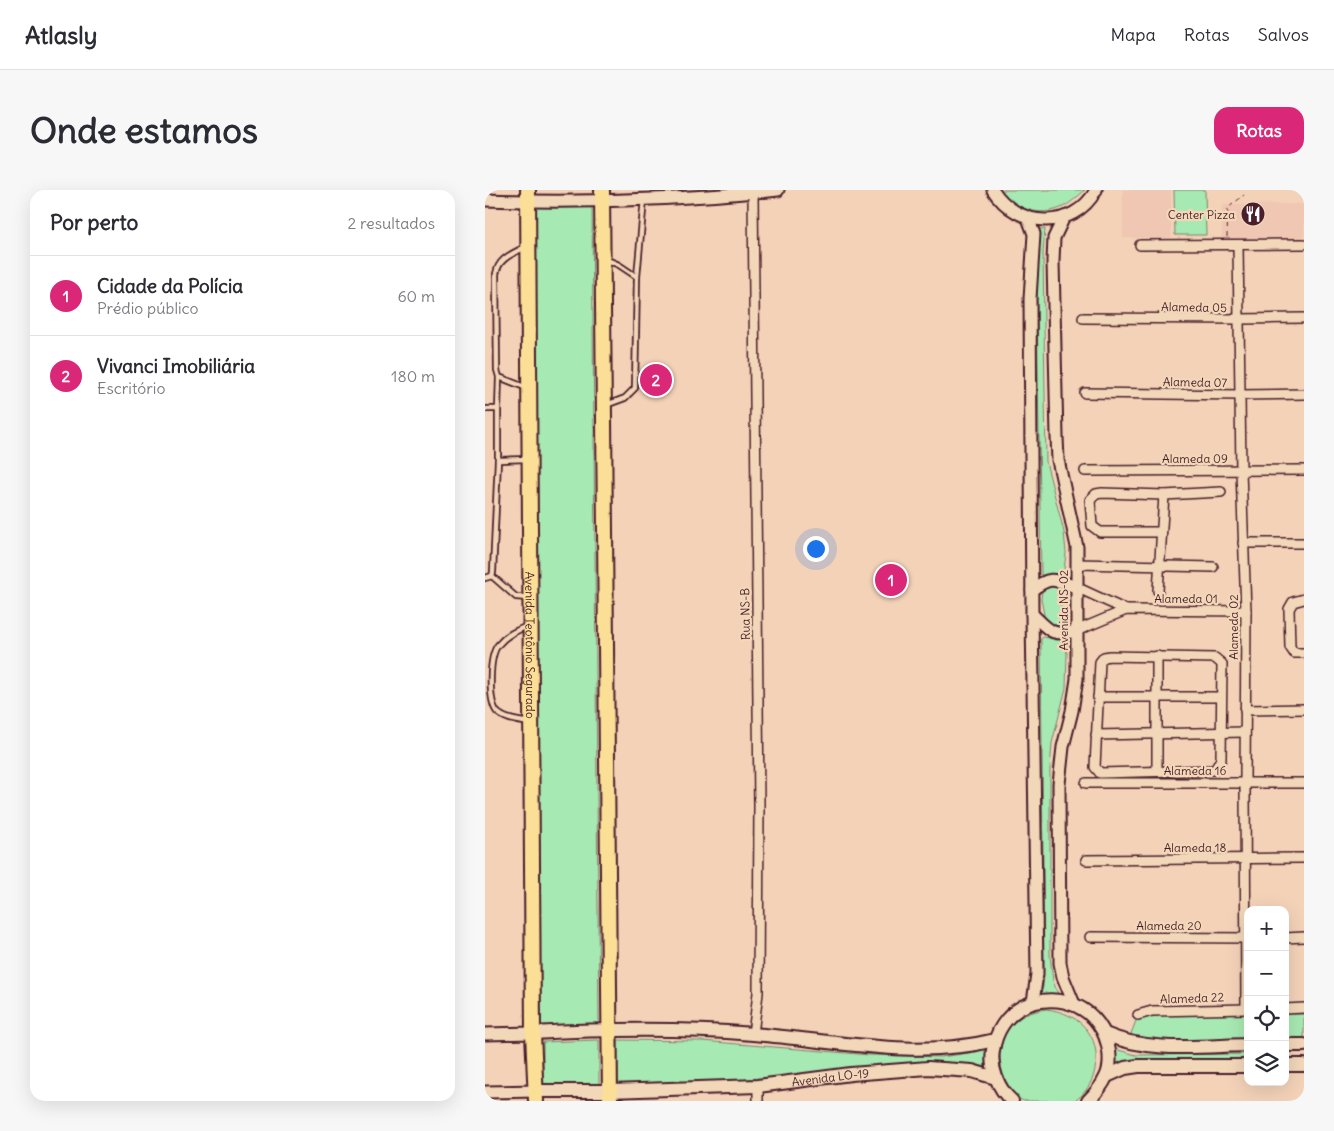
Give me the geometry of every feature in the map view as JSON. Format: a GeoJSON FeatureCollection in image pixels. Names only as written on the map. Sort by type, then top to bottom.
{"type":"FeatureCollection","features":[{"type":"Feature","properties":{"kind":"main road","name":"Avenida Teotônio Segurado"},"geometry":{"type":"LineString","coordinates":[[527,195],[533,1033],[536,1096]]}},
{"type":"Feature","properties":{"kind":"main road"},"geometry":{"type":"LineString","coordinates":[[603,195],[610,1096]]}},
{"type":"Feature","properties":{"kind":"main road"},"geometry":{"type":"LineString","coordinates":[[1012,1101],[1001,1089],[996,1078],[993,1059],[995,1040],[1003,1024],[1016,1010],[1033,1002],[1060,1000],[1074,1004],[1091,1016],[1105,1034],[1109,1055],[1107,1076],[1099,1090],[1088,1101]]}},
{"type":"Feature","properties":{"kind":"main road"},"geometry":{"type":"LineString","coordinates":[[533,1033],[610,1029],[753,1034],[914,1049],[959,1047],[995,1040]]}},
{"type":"Feature","properties":{"kind":"main road"},"geometry":{"type":"LineString","coordinates":[[1105,1034],[1130,1044],[1153,1046],[1244,1045]]}},
{"type":"Feature","properties":{"kind":"main road"},"geometry":{"type":"LineString","coordinates":[[1289,1045],[1304,1045]]}},
{"type":"Feature","properties":{"kind":"main road"},"geometry":{"type":"LineString","coordinates":[[1289,1065],[1304,1065]]}},
{"type":"Feature","properties":{"kind":"main road"},"geometry":{"type":"LineString","coordinates":[[1107,1076],[1125,1068],[1138,1066],[1244,1066]]}},
{"type":"Feature","properties":{"kind":"main road","name":"Avenida LO-19"},"geometry":{"type":"LineString","coordinates":[[536,1096],[610,1096],[758,1086],[898,1069],[955,1069],[972,1071],[996,1078]]}},
{"type":"Feature","properties":{"kind":"street"},"geometry":{"type":"LineString","coordinates":[[661,190],[678,197]]}},
{"type":"Feature","properties":{"kind":"street"},"geometry":{"type":"LineString","coordinates":[[485,200],[527,195],[678,197],[778,190]]}},
{"type":"Feature","properties":{"kind":"street"},"geometry":{"type":"LineString","coordinates":[[993,190],[1003,203],[1015,212],[1028,218],[1052,220],[1076,212],[1096,190]]}},
{"type":"Feature","properties":{"kind":"street","name":"Rua NS-B"},"geometry":{"type":"LineString","coordinates":[[753,1034],[758,993],[759,192]]}},
{"type":"Feature","properties":{"kind":"street","name":"Avenida NS-02"},"geometry":{"type":"LineString","coordinates":[[1063,217],[1054,238],[1053,261],[1057,445],[1061,478],[1076,539],[1077,679],[1072,711],[1063,747],[1059,784],[1060,964],[1074,1004]]}},
{"type":"Feature","properties":{"kind":"street"},"geometry":{"type":"LineString","coordinates":[[1028,218],[1034,234],[1030,299],[1031,590],[1037,974],[1033,1002]]}},
{"type":"Feature","properties":{"kind":"street"},"geometry":{"type":"LineString","coordinates":[[1140,245],[1304,244]]}},
{"type":"Feature","properties":{"kind":"street","name":"Alameda 02"},"geometry":{"type":"LineString","coordinates":[[1238,245],[1241,471],[1246,611],[1246,906]]}},
{"type":"Feature","properties":{"kind":"street","name":"Alameda 05"},"geometry":{"type":"LineString","coordinates":[[1083,318],[1239,320],[1304,318]]}},
{"type":"Feature","properties":{"kind":"street","name":"Alameda 07"},"geometry":{"type":"LineString","coordinates":[[1085,393],[1304,394]]}},
{"type":"Feature","properties":{"kind":"street","name":"Alameda 09"},"geometry":{"type":"LineString","coordinates":[[1085,471],[1304,470]]}},
{"type":"Feature","properties":{"kind":"street"},"geometry":{"type":"LineString","coordinates":[[1161,532],[1100,532],[1092,526],[1090,500],[1097,494],[1102,493],[1164,495],[1221,492]]}},
{"type":"Feature","properties":{"kind":"street"},"geometry":{"type":"LineString","coordinates":[[1157,591],[1164,495]]}},
{"type":"Feature","properties":{"kind":"street"},"geometry":{"type":"LineString","coordinates":[[1243,543],[1304,543]]}},
{"type":"Feature","properties":{"kind":"street"},"geometry":{"type":"LineString","coordinates":[[1077,564],[1213,567]]}},
{"type":"Feature","properties":{"kind":"street"},"geometry":{"type":"LineString","coordinates":[[1031,590],[1043,581],[1050,580],[1076,587]]}},
{"type":"Feature","properties":{"kind":"street","name":"Alameda 01"},"geometry":{"type":"LineString","coordinates":[[1076,587],[1126,610]]}},
{"type":"Feature","properties":{"kind":"street"},"geometry":{"type":"LineString","coordinates":[[1304,599],[1298,599],[1289,609],[1289,642],[1291,650],[1294,653],[1304,653]]}},
{"type":"Feature","properties":{"kind":"street","name":"Alameda 01"},"geometry":{"type":"LineString","coordinates":[[1076,631],[1126,610],[1246,611]]}},
{"type":"Feature","properties":{"kind":"street"},"geometry":{"type":"LineString","coordinates":[[1032,614],[1056,634],[1076,631]]}},
{"type":"Feature","properties":{"kind":"street"},"geometry":{"type":"LineString","coordinates":[[1110,656],[1215,658],[1219,660],[1221,664],[1221,759],[1215,770],[1100,773],[1095,767],[1099,696],[1101,659],[1110,656]]}},
{"type":"Feature","properties":{"kind":"street"},"geometry":{"type":"LineString","coordinates":[[1157,656],[1157,771]]}},
{"type":"Feature","properties":{"kind":"street"},"geometry":{"type":"LineString","coordinates":[[1099,696],[1221,697]]}},
{"type":"Feature","properties":{"kind":"street"},"geometry":{"type":"LineString","coordinates":[[1245,710],[1304,709]]}},
{"type":"Feature","properties":{"kind":"street"},"geometry":{"type":"LineString","coordinates":[[1096,735],[1245,732]]}},
{"type":"Feature","properties":{"kind":"street","name":"Alameda 16"},"geometry":{"type":"LineString","coordinates":[[1086,783],[1304,782]]}},
{"type":"Feature","properties":{"kind":"street","name":"Alameda 18"},"geometry":{"type":"LineString","coordinates":[[1086,860],[1304,858]]}},
{"type":"Feature","properties":{"kind":"street","name":"Alameda 20"},"geometry":{"type":"LineString","coordinates":[[1090,937],[1244,938]]}},
{"type":"Feature","properties":{"kind":"street"},"geometry":{"type":"LineString","coordinates":[[1289,938],[1304,937]]}},
{"type":"Feature","properties":{"kind":"street","name":"Alameda 02"},"geometry":{"type":"LineString","coordinates":[[1247,951],[1247,996]]}},
{"type":"Feature","properties":{"kind":"street"},"geometry":{"type":"LineString","coordinates":[[1289,1009],[1304,1008]]}},
{"type":"Feature","properties":{"kind":"street","name":"Alameda 22"},"geometry":{"type":"LineString","coordinates":[[1138,1015],[1153,1011],[1244,1009]]}},
{"type":"Feature","properties":{"kind":"street"},"geometry":{"type":"LineString","coordinates":[[485,1034],[533,1033]]}},
{"type":"Feature","properties":{"kind":"street"},"geometry":{"type":"LineString","coordinates":[[758,1086],[758,1101]]}},
{"type":"Feature","properties":{"kind":"street","name":"Avenida LO-19"},"geometry":{"type":"LineString","coordinates":[[485,1092],[536,1096]]}},
{"type":"Feature","properties":{"kind":"lane"},"geometry":{"type":"LineString","coordinates":[[604,405],[625,398],[635,388],[637,277],[644,198]]}},
{"type":"Feature","properties":{"kind":"lane"},"geometry":{"type":"LineString","coordinates":[[492,576],[498,460],[499,377],[496,359],[496,274],[498,265],[502,260],[528,246]]}},
{"type":"Feature","properties":{"kind":"lane"},"geometry":{"type":"LineString","coordinates":[[603,258],[619,265],[637,277]]}},
{"type":"Feature","properties":{"kind":"lane"},"geometry":{"type":"LineString","coordinates":[[499,377],[529,389]]}},
{"type":"Feature","properties":{"kind":"lane"},"geometry":{"type":"LineString","coordinates":[[485,409],[498,409]]}},
{"type":"Feature","properties":{"kind":"lane"},"geometry":{"type":"LineString","coordinates":[[498,460],[530,459]]}},
{"type":"Feature","properties":{"kind":"lane"},"geometry":{"type":"LineString","coordinates":[[492,576],[516,597],[531,598]]}},
{"type":"Feature","properties":{"kind":"lane"},"geometry":{"type":"LineString","coordinates":[[485,578],[492,576]]}},
{"type":"Feature","properties":{"kind":"lane"},"geometry":{"type":"LineString","coordinates":[[531,625],[508,635],[496,647],[491,668],[492,704],[498,713],[505,718],[531,723]]}},
{"type":"Feature","properties":{"kind":"lane"},"geometry":{"type":"LineString","coordinates":[[485,704],[492,704]]}},
{"type":"Feature","properties":{"kind":"path"},"geometry":{"type":"LineString","coordinates":[[1227,245],[1228,208],[1244,195]]}},
{"type":"Feature","properties":{"kind":"shaded area"},"geometry":{"type":"Polygon","coordinates":[[[1123,190],[1171,190],[1171,238],[1123,238],[1123,190]]]}},
{"type":"Feature","properties":{"kind":"shaded area"},"geometry":{"type":"Polygon","coordinates":[[[1304,204],[1304,238],[1222,239],[1222,205],[1304,204]]]}},
{"type":"Feature","properties":{"kind":"green space"},"geometry":{"type":"Polygon","coordinates":[[[999,190],[1085,190],[1063,207],[1045,212],[1020,207],[999,190]]]}},
{"type":"Feature","properties":{"kind":"green space"},"geometry":{"type":"Polygon","coordinates":[[[1174,190],[1205,190],[1206,235],[1175,235],[1174,190]]]}},
{"type":"Feature","properties":{"kind":"green space"},"geometry":{"type":"Polygon","coordinates":[[[592,206],[599,1026],[541,1026],[535,207],[592,206]]]}},
{"type":"Feature","properties":{"kind":"green space"},"geometry":{"type":"Polygon","coordinates":[[[1036,229],[1045,229],[1043,253],[1046,462],[1064,532],[1066,553],[1064,570],[1061,575],[1041,575],[1036,229]]]}},
{"type":"Feature","properties":{"kind":"green space"},"geometry":{"type":"Polygon","coordinates":[[[1051,586],[1057,587],[1061,592],[1061,626],[1056,628],[1046,625],[1041,599],[1042,591],[1051,586]]]}},
{"type":"Feature","properties":{"kind":"green space"},"geometry":{"type":"Polygon","coordinates":[[[1043,637],[1062,640],[1067,653],[1066,688],[1052,743],[1050,769],[1050,955],[1053,981],[1058,994],[1040,994],[1043,987],[1044,967],[1041,639],[1043,637]]]}},
{"type":"Feature","properties":{"kind":"green space"},"geometry":{"type":"Polygon","coordinates":[[[1046,1009],[1070,1016],[1088,1031],[1093,1040],[1096,1051],[1096,1064],[1093,1077],[1085,1091],[1074,1101],[1021,1100],[1011,1090],[1002,1071],[1000,1056],[1002,1042],[1009,1028],[1026,1015],[1046,1009]]]}},
{"type":"Feature","properties":{"kind":"green space"},"geometry":{"type":"Polygon","coordinates":[[[1244,1012],[1244,1041],[1183,1042],[1129,1039],[1137,1018],[1153,1014],[1244,1012]]]}},
{"type":"Feature","properties":{"kind":"green space"},"geometry":{"type":"Polygon","coordinates":[[[1289,1014],[1304,1014],[1304,1040],[1289,1041],[1289,1014]]]}},
{"type":"Feature","properties":{"kind":"green space"},"geometry":{"type":"Polygon","coordinates":[[[599,1040],[599,1084],[543,1084],[543,1042],[599,1040]]]}},
{"type":"Feature","properties":{"kind":"green space"},"geometry":{"type":"Polygon","coordinates":[[[618,1040],[702,1041],[870,1055],[941,1057],[976,1052],[986,1048],[984,1071],[900,1064],[699,1084],[618,1086],[618,1040]]]}},
{"type":"Feature","properties":{"kind":"green space"},"geometry":{"type":"Polygon","coordinates":[[[1111,1048],[1136,1055],[1244,1054],[1244,1062],[1112,1069],[1111,1048]]]}},
{"type":"Feature","properties":{"kind":"place","name":"Center Pizza"},"geometry":{"type":"Point","coordinates":[1253,214]}},
{"type":"Feature","properties":{"kind":"place","name":"Vivanci Imobiliária"},"geometry":{"type":"Point","coordinates":[656,380]}},
{"type":"Feature","properties":{"kind":"place","name":"Cidade da Polícia"},"geometry":{"type":"Point","coordinates":[891,580]}}]}
